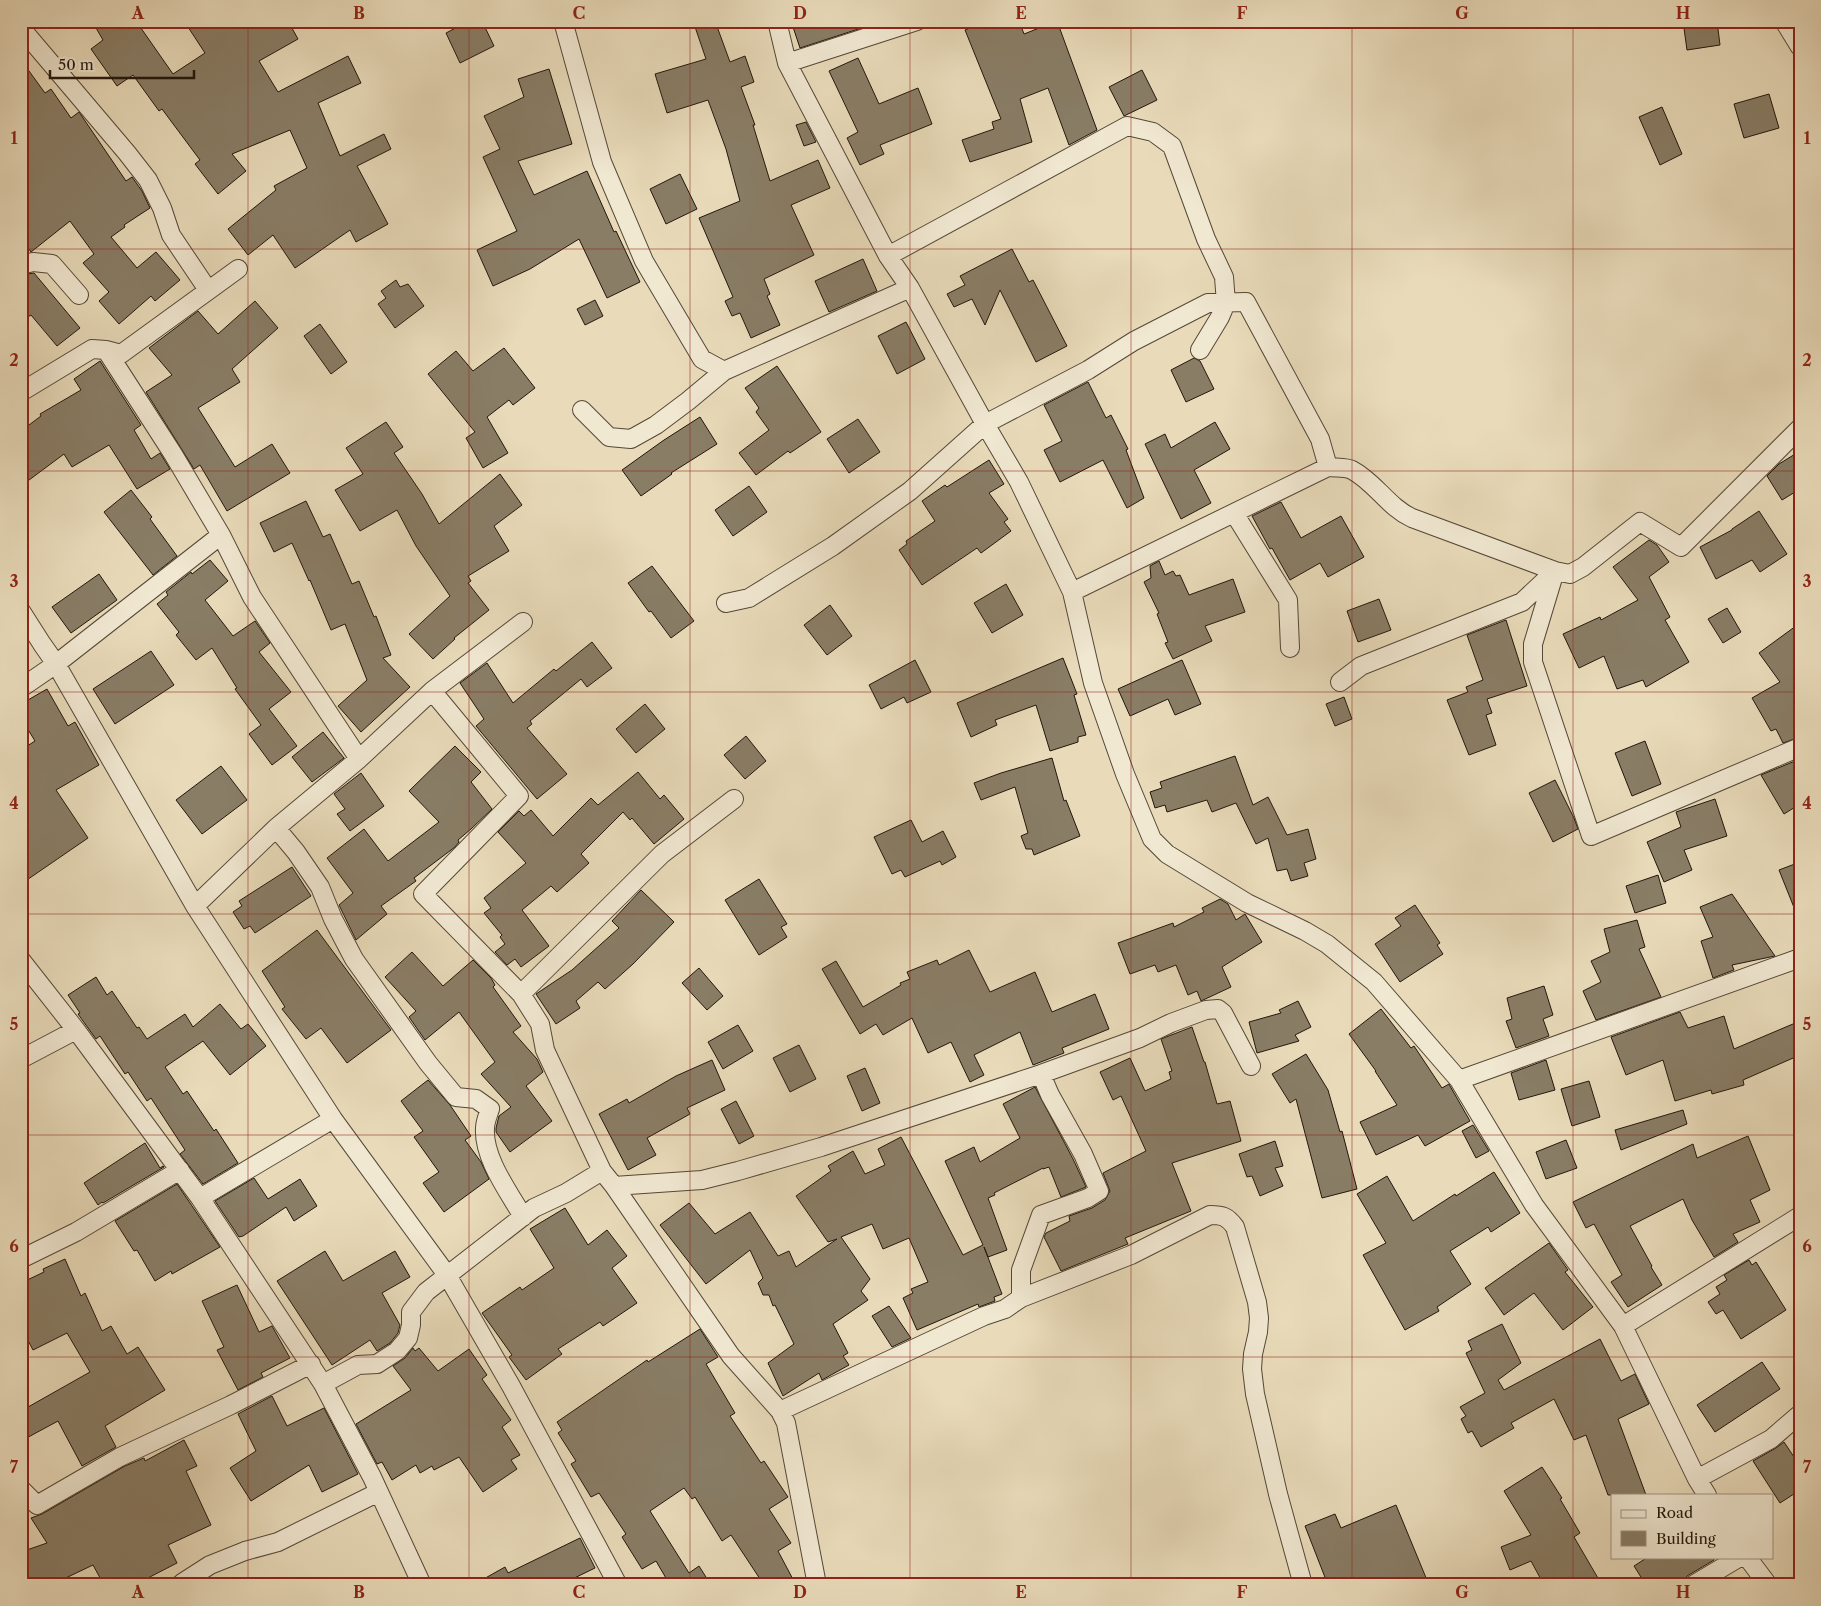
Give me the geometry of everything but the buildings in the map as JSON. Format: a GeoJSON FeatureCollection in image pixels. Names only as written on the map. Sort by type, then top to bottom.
{"type":"FeatureCollection","features":[{"type":"Feature","properties":{"kind":"street"},"geometry":{"type":"LineString","coordinates":[[563,21],[602,162],[644,262],[702,359],[724,371]]}},
{"type":"Feature","properties":{"kind":"street"},"geometry":{"type":"LineString","coordinates":[[777,21],[787,63],[888,256],[910,288],[985,424],[1020,482],[1072,592],[1093,683],[1125,774],[1152,839],[1167,854],[1247,903],[1305,931],[1327,944],[1374,982],[1459,1080],[1534,1205],[1624,1326],[1706,1494]]}},
{"type":"Feature","properties":{"kind":"street"},"geometry":{"type":"LineString","coordinates":[[787,63],[917,21]]}},
{"type":"Feature","properties":{"kind":"street"},"geometry":{"type":"LineString","coordinates":[[1784,21],[1800,47]]}},
{"type":"Feature","properties":{"kind":"street"},"geometry":{"type":"LineString","coordinates":[[21,28],[128,153],[148,180],[162,208],[171,235],[208,290]]}},
{"type":"Feature","properties":{"kind":"street"},"geometry":{"type":"LineString","coordinates":[[888,256],[1128,126],[1153,132],[1172,146],[1206,239],[1224,277],[1226,303],[1220,317],[1200,350]]}},
{"type":"Feature","properties":{"kind":"street"},"geometry":{"type":"LineString","coordinates":[[21,265],[33,262],[52,264],[79,295]]}},
{"type":"Feature","properties":{"kind":"street"},"geometry":{"type":"LineString","coordinates":[[21,392],[92,349],[121,354],[238,269]]}},
{"type":"Feature","properties":{"kind":"street"},"geometry":{"type":"LineString","coordinates":[[582,410],[608,437],[631,439],[656,426],[724,371],[910,288]]}},
{"type":"Feature","properties":{"kind":"street"},"geometry":{"type":"LineString","coordinates":[[726,603],[749,598],[833,546],[910,491],[985,424],[1088,370],[1134,341],[1208,303],[1246,302],[1320,439],[1328,467]]}},
{"type":"Feature","properties":{"kind":"street"},"geometry":{"type":"LineString","coordinates":[[106,350],[173,454],[221,535],[252,598],[360,759]]}},
{"type":"Feature","properties":{"kind":"street"},"geometry":{"type":"LineString","coordinates":[[1072,592],[1328,467],[1351,469],[1365,479],[1400,512],[1412,518],[1555,571],[1570,574],[1584,566],[1640,522],[1681,547],[1800,428]]}},
{"type":"Feature","properties":{"kind":"street"},"geometry":{"type":"LineString","coordinates":[[1234,514],[1288,600],[1290,648]]}},
{"type":"Feature","properties":{"kind":"street"},"geometry":{"type":"LineString","coordinates":[[21,688],[56,664],[221,535]]}},
{"type":"Feature","properties":{"kind":"street"},"geometry":{"type":"LineString","coordinates":[[1340,682],[1361,666],[1522,602],[1555,571]]}},
{"type":"Feature","properties":{"kind":"street"},"geometry":{"type":"LineString","coordinates":[[1555,571],[1532,644],[1533,662],[1591,836],[1800,747]]}},
{"type":"Feature","properties":{"kind":"street"},"geometry":{"type":"LineString","coordinates":[[21,610],[56,664],[195,906],[333,1119],[447,1275],[510,1386],[618,1585]]}},
{"type":"Feature","properties":{"kind":"street"},"geometry":{"type":"LineString","coordinates":[[195,906],[276,828],[360,759],[432,691],[523,622]]}},
{"type":"Feature","properties":{"kind":"street"},"geometry":{"type":"LineString","coordinates":[[432,691],[519,796],[423,894],[521,994],[540,1024],[545,1050],[602,1171],[731,1356],[780,1411],[786,1424],[816,1585]]}},
{"type":"Feature","properties":{"kind":"street"},"geometry":{"type":"LineString","coordinates":[[521,994],[662,854],[734,799]]}},
{"type":"Feature","properties":{"kind":"street"},"geometry":{"type":"LineString","coordinates":[[276,828],[296,852],[320,887],[333,919],[354,959],[428,1063],[456,1096],[476,1099],[490,1109],[485,1127],[488,1152],[501,1180],[523,1217]]}},
{"type":"Feature","properties":{"kind":"street"},"geometry":{"type":"LineString","coordinates":[[1459,1080],[1800,958]]}},
{"type":"Feature","properties":{"kind":"street"},"geometry":{"type":"LineString","coordinates":[[21,960],[76,1030],[180,1170],[311,1364],[379,1492],[422,1585]]}},
{"type":"Feature","properties":{"kind":"street"},"geometry":{"type":"LineString","coordinates":[[614,1186],[702,1180],[821,1147],[1041,1074],[1140,1038],[1170,1023],[1206,1010],[1218,1009],[1223,1013],[1251,1066]]}},
{"type":"Feature","properties":{"kind":"street"},"geometry":{"type":"LineString","coordinates":[[21,1059],[76,1030]]}},
{"type":"Feature","properties":{"kind":"street"},"geometry":{"type":"LineString","coordinates":[[1020,1298],[1021,1270],[1042,1215],[1088,1198],[1099,1191],[1083,1154],[1050,1095],[1041,1074]]}},
{"type":"Feature","properties":{"kind":"street"},"geometry":{"type":"LineString","coordinates":[[200,1198],[333,1119]]}},
{"type":"Feature","properties":{"kind":"street"},"geometry":{"type":"LineString","coordinates":[[21,1259],[76,1232],[180,1170]]}},
{"type":"Feature","properties":{"kind":"street"},"geometry":{"type":"LineString","coordinates":[[323,1384],[358,1365],[377,1364],[397,1351],[408,1338],[411,1312],[426,1292],[495,1236],[534,1208],[566,1193],[602,1171]]}},
{"type":"Feature","properties":{"kind":"street"},"geometry":{"type":"LineString","coordinates":[[780,1411],[984,1316],[1005,1309],[1020,1298],[1131,1255],[1210,1215],[1223,1215],[1235,1227],[1257,1302],[1258,1332],[1252,1369],[1255,1394],[1278,1494],[1303,1585]]}},
{"type":"Feature","properties":{"kind":"street"},"geometry":{"type":"LineString","coordinates":[[1624,1326],[1800,1216]]}},
{"type":"Feature","properties":{"kind":"street"},"geometry":{"type":"LineString","coordinates":[[21,1489],[37,1505],[120,1457],[231,1405],[311,1364]]}},
{"type":"Feature","properties":{"kind":"street"},"geometry":{"type":"LineString","coordinates":[[1697,1478],[1770,1439],[1800,1414]]}},
{"type":"Feature","properties":{"kind":"street"},"geometry":{"type":"LineString","coordinates":[[182,1584],[210,1565],[278,1542],[379,1492]]}},
{"type":"Feature","properties":{"kind":"street"},"geometry":{"type":"LineString","coordinates":[[1693,1585],[1738,1558]]}},
{"type":"Feature","properties":{"kind":"street"},"geometry":{"type":"LineString","coordinates":[[1748,1558],[1768,1585]]}}]}
